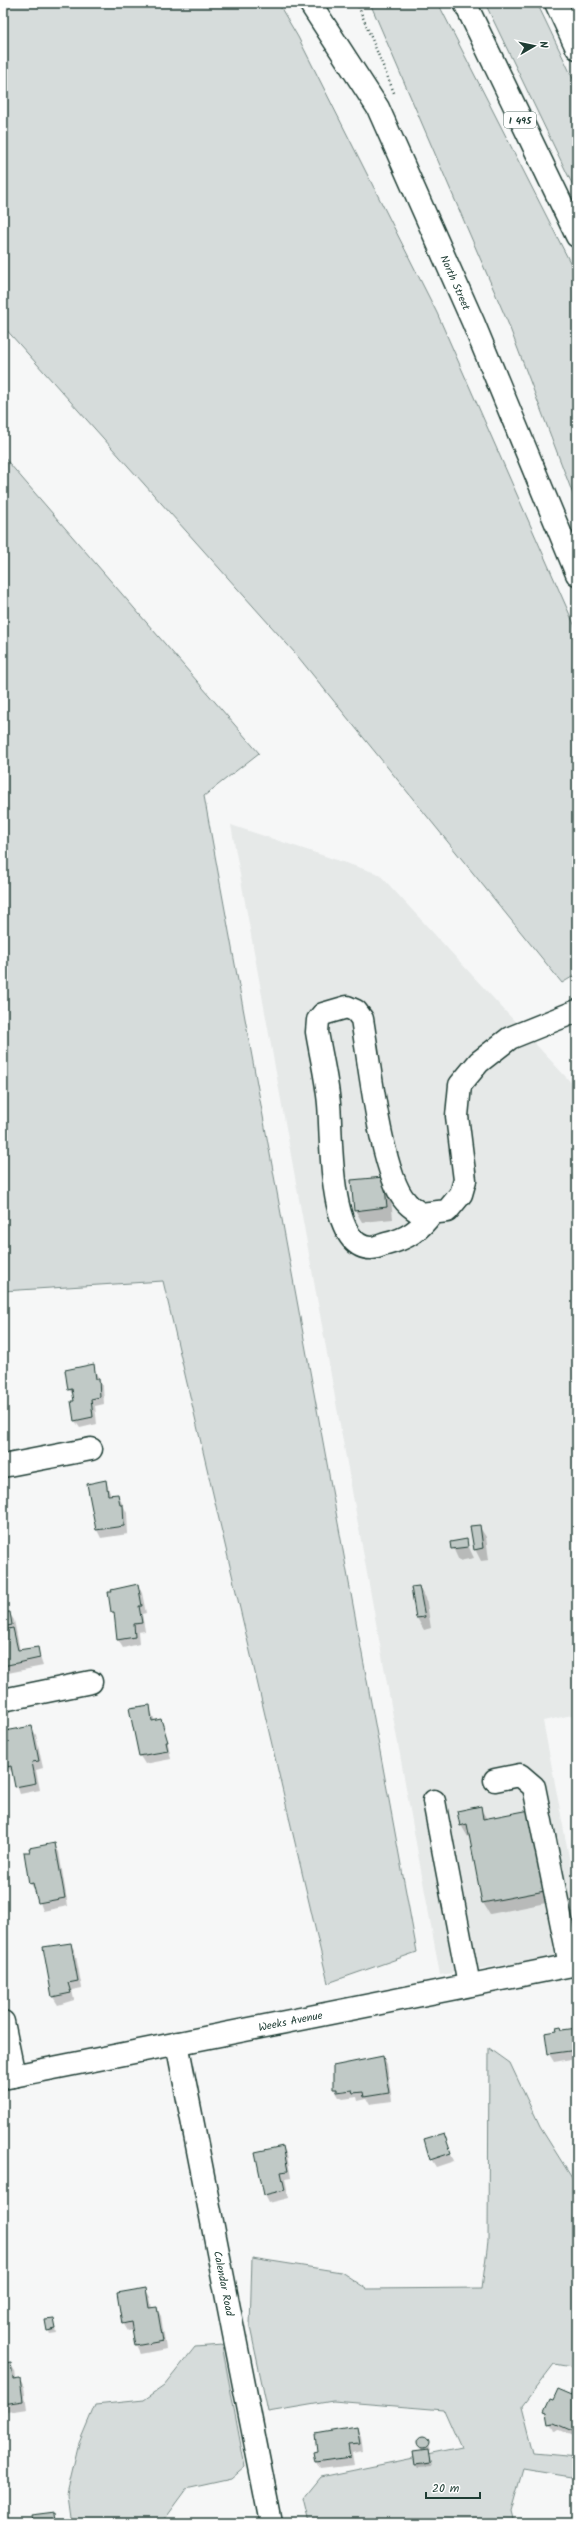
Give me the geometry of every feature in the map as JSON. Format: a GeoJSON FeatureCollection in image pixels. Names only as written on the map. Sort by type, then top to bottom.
{"type":"FeatureCollection","features":[{"type":"Feature","properties":{"kind":"main road","name":"North Street"},"geometry":{"type":"LineString","coordinates":[[310,3],[343,50],[378,108],[473,322],[577,574]]}},
{"type":"Feature","properties":{"kind":"main road","name":"I 495"},"geometry":{"type":"LineString","coordinates":[[465,3],[577,236]]}},
{"type":"Feature","properties":{"kind":"main road"},"geometry":{"type":"LineString","coordinates":[[556,3],[577,48]]}},
{"type":"Feature","properties":{"kind":"main road"},"geometry":{"type":"LineString","coordinates":[[432,1213],[422,1227],[402,1240],[370,1248],[355,1241],[343,1224],[333,1189],[329,1103],[317,1032],[318,1020],[323,1014],[347,1007],[356,1011],[362,1019],[378,1114],[391,1172],[406,1202],[421,1214],[447,1211],[461,1194],[465,1180],[457,1116],[460,1085],[479,1062],[510,1038],[577,1011]]}},
{"type":"Feature","properties":{"kind":"main road"},"geometry":{"type":"LineString","coordinates":[[3,1466],[91,1449]]}},
{"type":"Feature","properties":{"kind":"main road"},"geometry":{"type":"LineString","coordinates":[[3,1700],[91,1682]]}},
{"type":"Feature","properties":{"kind":"main road"},"geometry":{"type":"LineString","coordinates":[[495,1780],[520,1775],[534,1787],[573,1965]]}},
{"type":"Feature","properties":{"kind":"main road"},"geometry":{"type":"LineString","coordinates":[[434,1801],[469,1985]]}},
{"type":"Feature","properties":{"kind":"main road","name":"Weeks Avenue"},"geometry":{"type":"LineString","coordinates":[[8,2077],[573,1965]]}},
{"type":"Feature","properties":{"kind":"main road"},"geometry":{"type":"LineString","coordinates":[[3,2022],[8,2077]]}},
{"type":"Feature","properties":{"kind":"main road","name":"Calendar Road"},"geometry":{"type":"LineString","coordinates":[[177,2043],[271,2523]]}},
{"type":"Feature","properties":{"kind":"path"},"geometry":{"type":"LineString","coordinates":[[357,3],[396,98]]}},
{"type":"Feature","properties":{"kind":"shaded area"},"geometry":{"type":"Polygon","coordinates":[[[3,3],[278,3],[298,37],[437,313],[577,631],[577,974],[562,983],[295,653],[3,326],[3,3]]]}},
{"type":"Feature","properties":{"kind":"shaded area"},"geometry":{"type":"Polygon","coordinates":[[[370,3],[438,3],[577,276],[577,505],[508,323],[370,3]]]}},
{"type":"Feature","properties":{"kind":"shaded area"},"geometry":{"type":"Polygon","coordinates":[[[485,3],[537,3],[577,87],[577,194],[485,3]]]}},
{"type":"Feature","properties":{"kind":"shaded area"},"geometry":{"type":"Polygon","coordinates":[[[3,456],[259,753],[204,796],[417,1952],[328,1983],[163,1281],[3,1291],[3,456]]]}},
{"type":"Feature","properties":{"kind":"shaded area"},"geometry":{"type":"Polygon","coordinates":[[[231,825],[379,874],[577,1089],[577,1714],[543,1721],[577,1899],[577,1953],[440,1975],[231,825]]]}},
{"type":"Feature","properties":{"kind":"shaded area"},"geometry":{"type":"Polygon","coordinates":[[[489,2048],[510,2063],[540,2127],[577,2186],[577,2368],[554,2364],[522,2406],[534,2453],[577,2457],[577,2478],[523,2469],[511,2511],[514,2523],[428,2523],[428,2520],[411,2523],[309,2523],[303,2499],[321,2477],[461,2448],[444,2410],[333,2401],[268,2412],[250,2327],[252,2258],[341,2272],[367,2289],[482,2288],[488,2241],[489,2048]]]}},
{"type":"Feature","properties":{"kind":"shaded area"},"geometry":{"type":"Polygon","coordinates":[[[222,2345],[245,2467],[231,2479],[186,2489],[161,2523],[71,2523],[67,2494],[79,2443],[95,2405],[144,2400],[164,2386],[195,2347],[222,2345]]]}},
{"type":"Feature","properties":{"kind":"building"},"geometry":{"type":"Polygon","coordinates":[[[384,1177],[387,1207],[354,1211],[351,1180],[384,1177]]]}},
{"type":"Feature","properties":{"kind":"building"},"geometry":{"type":"Polygon","coordinates":[[[94,1364],[96,1379],[99,1379],[100,1397],[91,1399],[93,1417],[74,1421],[71,1401],[74,1401],[72,1389],[68,1390],[65,1370],[94,1364]]]}},
{"type":"Feature","properties":{"kind":"building"},"geometry":{"type":"Polygon","coordinates":[[[106,1480],[108,1495],[118,1494],[120,1505],[123,1505],[124,1526],[96,1530],[87,1484],[106,1480]]]}},
{"type":"Feature","properties":{"kind":"building"},"geometry":{"type":"Polygon","coordinates":[[[480,1525],[483,1548],[474,1550],[470,1526],[480,1525]]]}},
{"type":"Feature","properties":{"kind":"building"},"geometry":{"type":"Polygon","coordinates":[[[467,1539],[468,1547],[451,1549],[450,1542],[467,1539]]]}},
{"type":"Feature","properties":{"kind":"building"},"geometry":{"type":"Polygon","coordinates":[[[138,1584],[142,1606],[139,1606],[142,1623],[134,1624],[135,1637],[117,1640],[114,1612],[111,1612],[108,1592],[138,1584]]]}},
{"type":"Feature","properties":{"kind":"building"},"geometry":{"type":"Polygon","coordinates":[[[419,1586],[425,1617],[416,1618],[411,1587],[419,1586]]]}},
{"type":"Feature","properties":{"kind":"building"},"geometry":{"type":"Polygon","coordinates":[[[3,1612],[10,1612],[12,1625],[3,1627],[3,1612]]]}},
{"type":"Feature","properties":{"kind":"building"},"geometry":{"type":"Polygon","coordinates":[[[13,1628],[18,1650],[38,1647],[40,1658],[3,1666],[3,1630],[13,1628]]]}},
{"type":"Feature","properties":{"kind":"building"},"geometry":{"type":"Polygon","coordinates":[[[150,1705],[152,1721],[161,1719],[168,1742],[166,1742],[168,1751],[139,1756],[129,1708],[150,1705]]]}},
{"type":"Feature","properties":{"kind":"building"},"geometry":{"type":"Polygon","coordinates":[[[32,1726],[39,1761],[32,1762],[36,1783],[15,1787],[11,1766],[7,1767],[3,1734],[4,1731],[32,1726]]]}},
{"type":"Feature","properties":{"kind":"building"},"geometry":{"type":"Polygon","coordinates":[[[481,1806],[483,1819],[530,1810],[545,1891],[482,1903],[467,1824],[460,1826],[457,1811],[481,1806]]]}},
{"type":"Feature","properties":{"kind":"building"},"geometry":{"type":"Polygon","coordinates":[[[55,1843],[65,1898],[38,1903],[33,1883],[29,1884],[24,1852],[30,1852],[29,1848],[55,1843]]]}},
{"type":"Feature","properties":{"kind":"building"},"geometry":{"type":"Polygon","coordinates":[[[71,1943],[78,1981],[68,1983],[71,1993],[52,1997],[43,1947],[71,1943]]]}},
{"type":"Feature","properties":{"kind":"building"},"geometry":{"type":"Polygon","coordinates":[[[561,2027],[562,2030],[577,2028],[577,2050],[548,2054],[545,2033],[557,2031],[556,2028],[561,2027]]]}},
{"type":"Feature","properties":{"kind":"building"},"geometry":{"type":"Polygon","coordinates":[[[383,2056],[389,2093],[364,2097],[363,2092],[353,2093],[352,2090],[337,2092],[337,2089],[333,2089],[333,2066],[383,2056]]]}},
{"type":"Feature","properties":{"kind":"building"},"geometry":{"type":"Polygon","coordinates":[[[444,2133],[451,2153],[430,2160],[424,2139],[444,2133]]]}},
{"type":"Feature","properties":{"kind":"building"},"geometry":{"type":"Polygon","coordinates":[[[283,2146],[288,2171],[281,2172],[285,2190],[264,2195],[255,2152],[283,2146]]]}},
{"type":"Feature","properties":{"kind":"building"},"geometry":{"type":"Polygon","coordinates":[[[146,2288],[149,2308],[157,2307],[163,2341],[135,2346],[131,2322],[122,2324],[117,2293],[146,2288]]]}},
{"type":"Feature","properties":{"kind":"building"},"geometry":{"type":"Polygon","coordinates":[[[54,2319],[56,2329],[47,2331],[45,2320],[54,2319]]]}},
{"type":"Feature","properties":{"kind":"building"},"geometry":{"type":"Polygon","coordinates":[[[11,2362],[13,2379],[20,2378],[23,2401],[3,2404],[3,2363],[11,2362]]]}},
{"type":"Feature","properties":{"kind":"building"},"geometry":{"type":"Polygon","coordinates":[[[558,2389],[572,2395],[574,2393],[577,2394],[577,2433],[554,2423],[549,2424],[547,2413],[544,2412],[550,2399],[553,2400],[558,2389]]]}},
{"type":"Feature","properties":{"kind":"building"},"geometry":{"type":"Polygon","coordinates":[[[357,2427],[360,2444],[348,2445],[350,2457],[315,2462],[313,2452],[317,2451],[315,2434],[357,2427]]]}},
{"type":"Feature","properties":{"kind":"building"},"geometry":{"type":"Polygon","coordinates":[[[421,2437],[425,2437],[429,2443],[425,2449],[421,2449],[417,2445],[417,2441],[421,2437]]]}},
{"type":"Feature","properties":{"kind":"building"},"geometry":{"type":"Polygon","coordinates":[[[428,2450],[430,2463],[415,2465],[413,2452],[428,2450]]]}},
{"type":"Feature","properties":{"kind":"building"},"geometry":{"type":"Polygon","coordinates":[[[55,2512],[56,2523],[32,2523],[31,2515],[55,2512]]]}}]}
